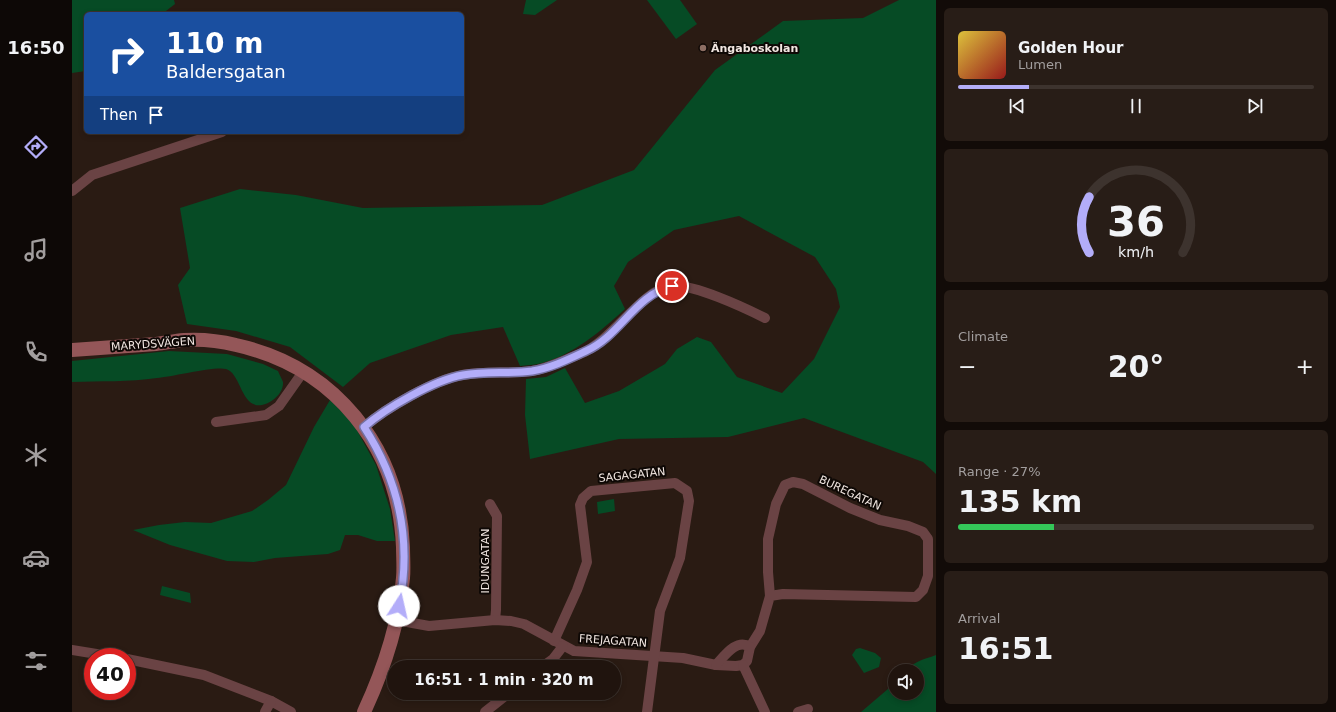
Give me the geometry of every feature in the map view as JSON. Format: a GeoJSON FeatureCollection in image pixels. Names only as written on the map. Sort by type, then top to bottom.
{"type":"FeatureCollection","features":[{"type":"Feature","properties":{"kind":"street"},"geometry":{"type":"LineString","coordinates":[[72,191],[92,175],[216,134]]}},
{"type":"Feature","properties":{"kind":"street"},"geometry":{"type":"LineString","coordinates":[[364,427],[409,398],[448,378],[484,372],[531,371],[548,368],[588,350],[606,337],[648,296],[660,289],[672,286],[685,286],[735,304],[765,318]]}},
{"type":"Feature","properties":{"kind":"street","name":"MARYDSVÄGEN"},"geometry":{"type":"LineString","coordinates":[[72,350],[158,344],[185,340],[221,342],[266,353],[303,372],[338,399],[364,427],[377,447],[388,471],[399,505],[403,536],[404,576],[396,620],[380,673],[364,712]]}},
{"type":"Feature","properties":{"kind":"street"},"geometry":{"type":"LineString","coordinates":[[216,422],[266,415],[279,406],[303,372]]}},
{"type":"Feature","properties":{"kind":"street","name":"BUREGATAN"},"geometry":{"type":"LineString","coordinates":[[750,647],[760,631],[770,596],[768,539],[776,504],[785,484],[793,482],[803,484],[850,508],[880,520],[908,526],[923,532],[928,539],[928,576],[923,590],[916,597],[783,594],[770,596]]}},
{"type":"Feature","properties":{"kind":"street","name":"SAGAGATAN"},"geometry":{"type":"LineString","coordinates":[[552,660],[587,562],[580,506],[583,498],[591,491],[675,483],[687,491],[689,501],[680,558],[660,611],[647,712]]}},
{"type":"Feature","properties":{"kind":"street","name":"IDUNGATAN"},"geometry":{"type":"LineString","coordinates":[[490,504],[497,516],[495,620]]}},
{"type":"Feature","properties":{"kind":"street","name":"FREJAGATAN"},"geometry":{"type":"LineString","coordinates":[[396,620],[430,626],[495,620],[511,621],[524,624],[574,651],[683,658],[716,665],[743,665]]}},
{"type":"Feature","properties":{"kind":"street"},"geometry":{"type":"LineString","coordinates":[[716,665],[730,650],[739,644],[745,644],[750,647],[747,661],[743,665],[765,712]]}},
{"type":"Feature","properties":{"kind":"street"},"geometry":{"type":"LineString","coordinates":[[72,650],[84,652]]}},
{"type":"Feature","properties":{"kind":"street"},"geometry":{"type":"LineString","coordinates":[[136,661],[204,675],[271,701],[291,712]]}},
{"type":"Feature","properties":{"kind":"street"},"geometry":{"type":"LineString","coordinates":[[485,712],[500,700]]}},
{"type":"Feature","properties":{"kind":"street"},"geometry":{"type":"LineString","coordinates":[[265,712],[271,701]]}},
{"type":"Feature","properties":{"kind":"green space"},"geometry":{"type":"Polygon","coordinates":[[[72,0],[174,0],[175,4],[165,12],[84,12],[84,71],[72,73],[72,0]]]}},
{"type":"Feature","properties":{"kind":"green space"},"geometry":{"type":"Polygon","coordinates":[[[526,0],[557,0],[535,15],[523,14],[526,0]]]}},
{"type":"Feature","properties":{"kind":"green space"},"geometry":{"type":"Polygon","coordinates":[[[647,0],[680,0],[697,24],[676,39],[647,0]]]}},
{"type":"Feature","properties":{"kind":"green space"},"geometry":{"type":"Polygon","coordinates":[[[899,0],[936,0],[936,474],[923,462],[804,418],[728,437],[619,439],[530,459],[525,415],[526,379],[546,377],[565,368],[585,403],[619,391],[665,364],[677,349],[697,337],[711,342],[737,377],[782,393],[814,359],[840,307],[836,289],[815,257],[739,216],[674,230],[628,262],[614,286],[625,309],[596,334],[576,348],[539,364],[520,366],[503,327],[451,335],[370,363],[343,387],[290,347],[236,331],[187,324],[178,285],[190,268],[180,208],[240,189],[296,195],[363,208],[542,205],[634,170],[715,70],[783,21],[863,18],[899,0]]]}},
{"type":"Feature","properties":{"kind":"green space"},"geometry":{"type":"Polygon","coordinates":[[[169,351],[227,354],[263,364],[278,371],[283,382],[282,390],[277,397],[270,402],[262,405],[255,405],[245,396],[231,372],[220,368],[164,377],[125,381],[72,382],[72,361],[169,351]]]}},
{"type":"Feature","properties":{"kind":"green space"},"geometry":{"type":"Polygon","coordinates":[[[330,400],[353,423],[376,465],[390,509],[395,541],[377,541],[358,535],[345,535],[340,550],[328,554],[275,558],[254,562],[227,561],[170,545],[133,530],[185,522],[211,523],[252,511],[286,485],[314,427],[330,400]]]}},
{"type":"Feature","properties":{"kind":"green space"},"geometry":{"type":"Polygon","coordinates":[[[614,499],[615,511],[598,514],[597,502],[614,499]]]}},
{"type":"Feature","properties":{"kind":"green space"},"geometry":{"type":"Polygon","coordinates":[[[162,586],[190,593],[191,603],[160,595],[162,586]]]}},
{"type":"Feature","properties":{"kind":"green space"},"geometry":{"type":"Polygon","coordinates":[[[860,648],[875,653],[881,658],[879,667],[864,673],[852,655],[856,649],[860,648]]]}},
{"type":"Feature","properties":{"kind":"green space"},"geometry":{"type":"Polygon","coordinates":[[[936,655],[936,712],[861,712],[888,689],[888,700],[924,700],[924,664],[914,664],[936,655]]]}},
{"type":"Feature","properties":{"kind":"place","name":"Ängaboskolan"},"geometry":{"type":"Point","coordinates":[703,48]}},
{"type":"Feature","properties":{"kind":"route"},"geometry":{"type":"LineString","coordinates":[[399,606],[404,576],[403,536],[399,505],[388,471],[377,447],[364,427],[370,421],[383,413],[448,378],[484,372],[531,371],[548,368],[588,350],[615,329],[648,296],[660,289],[672,286]]}}]}
